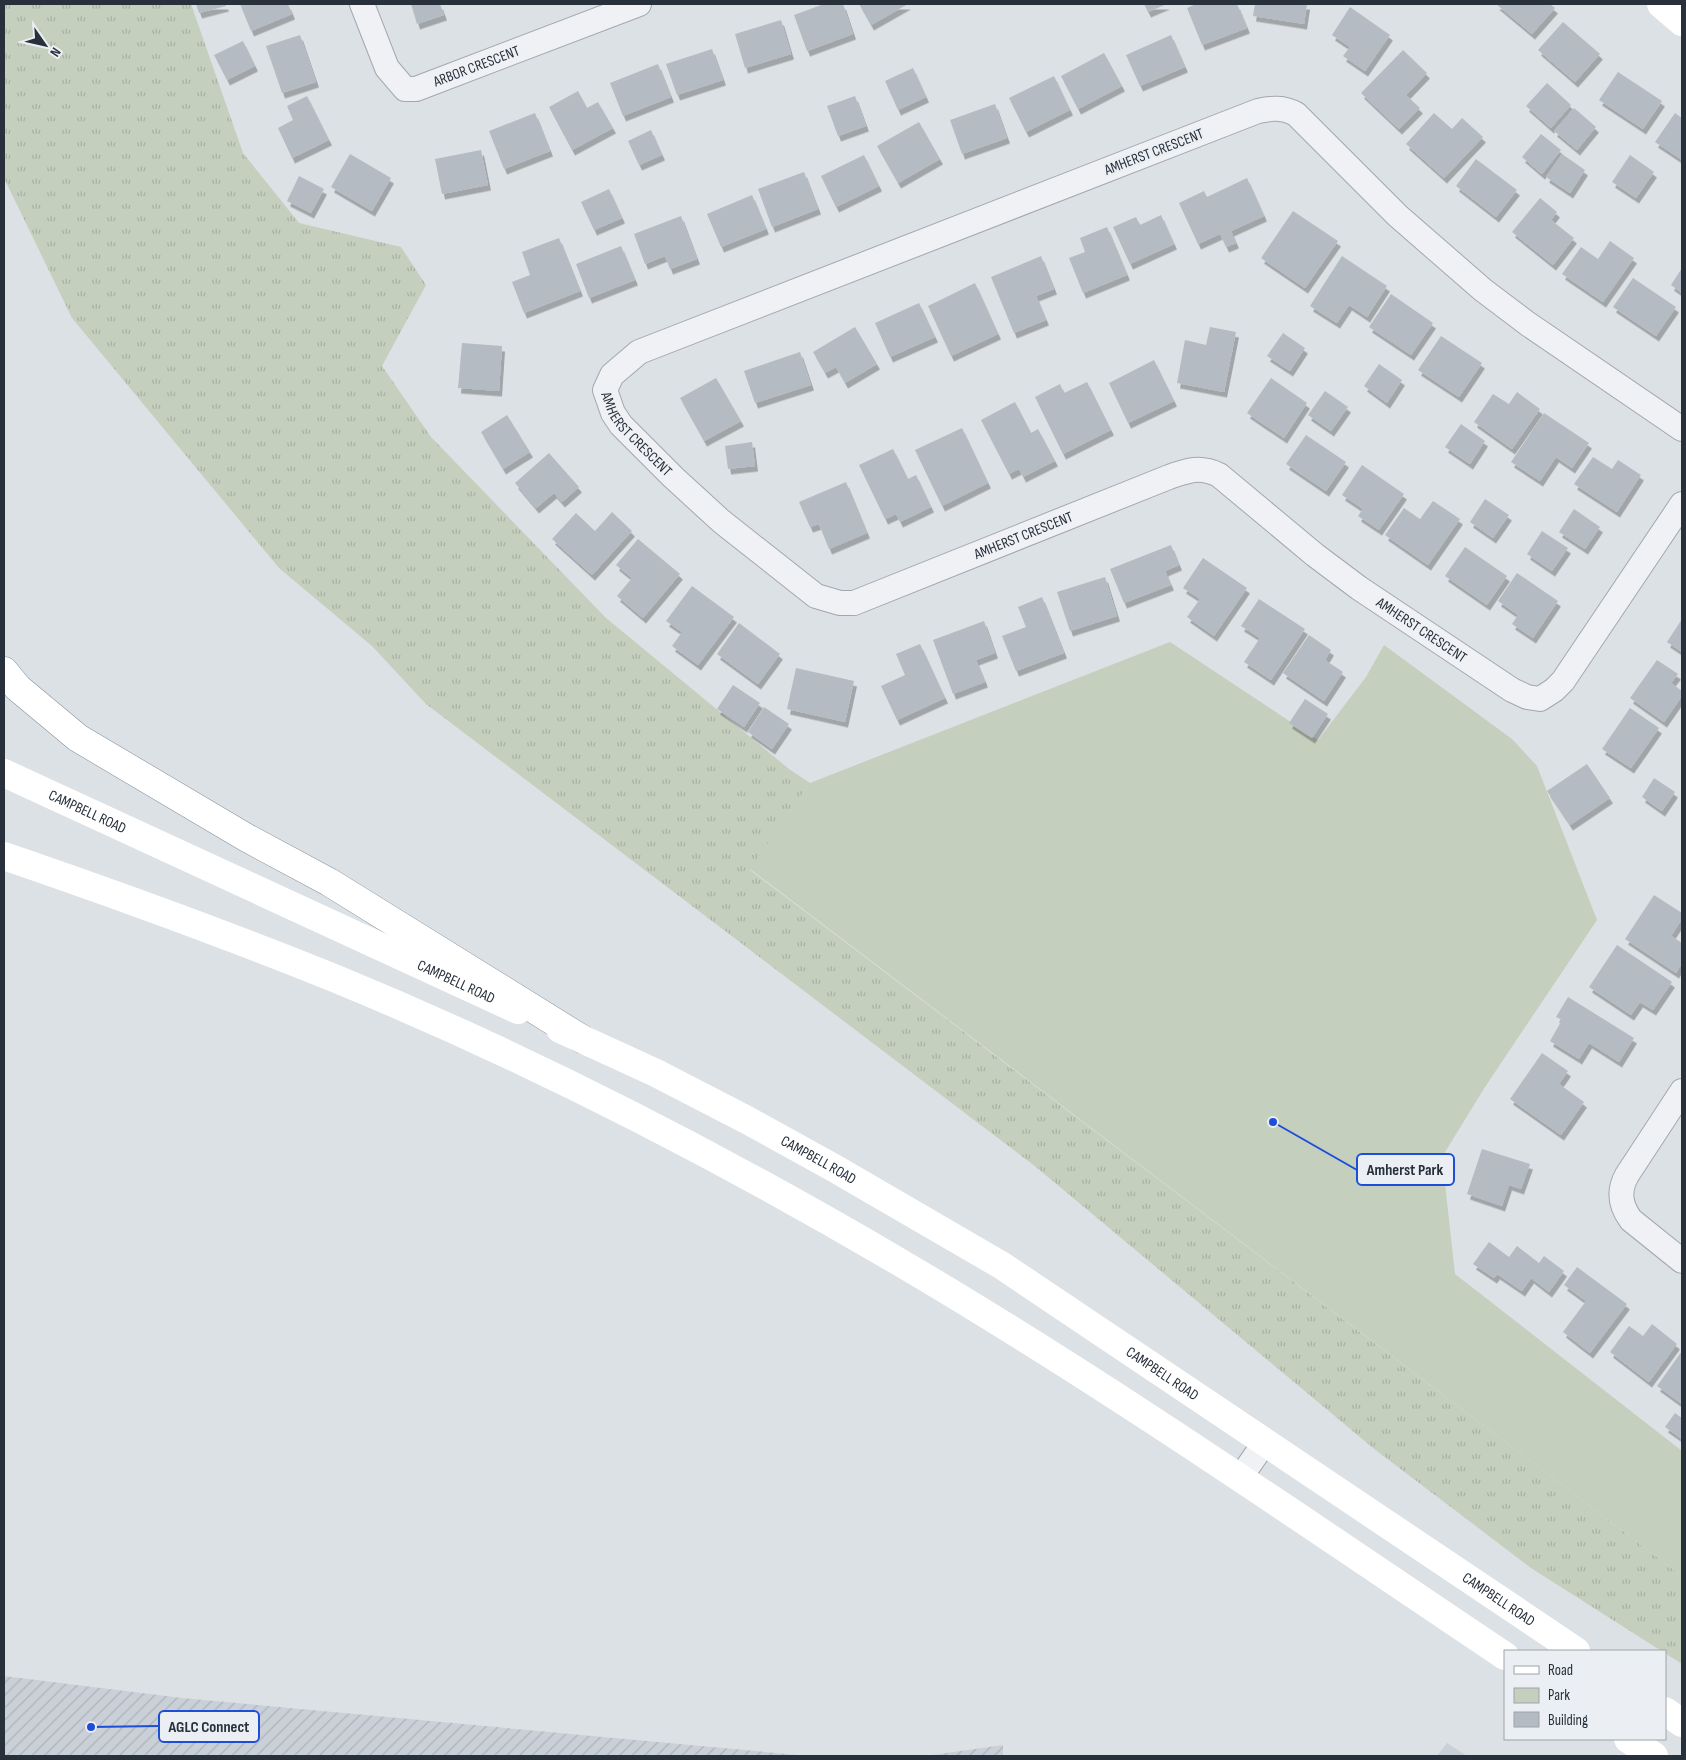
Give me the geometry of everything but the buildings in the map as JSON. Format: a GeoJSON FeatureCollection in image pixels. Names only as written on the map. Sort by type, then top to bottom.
{"type":"FeatureCollection","features":[{"type":"Feature","properties":{"kind":"main road"},"geometry":{"type":"LineString","coordinates":[[1661,4],[1682,22]]}},
{"type":"Feature","properties":{"kind":"main road"},"geometry":{"type":"LineString","coordinates":[[4,671],[18,688],[78,738],[247,838],[329,882],[582,1039]]}},
{"type":"Feature","properties":{"kind":"main road","name":"CAMPBELL ROAD"},"geometry":{"type":"LineString","coordinates":[[4,773],[656,1073],[748,1120],[1001,1265],[1575,1650]]}},
{"type":"Feature","properties":{"kind":"main road"},"geometry":{"type":"LineString","coordinates":[[4,856],[193,923],[337,979],[543,1072],[662,1131],[906,1266],[1129,1404],[1504,1655]]}},
{"type":"Feature","properties":{"kind":"main road"},"geometry":{"type":"LineString","coordinates":[[1666,1700],[1682,1705]]}},
{"type":"Feature","properties":{"kind":"main road"},"geometry":{"type":"LineString","coordinates":[[1666,1712],[1682,1723]]}},
{"type":"Feature","properties":{"kind":"main road"},"geometry":{"type":"LineString","coordinates":[[1630,1740],[1654,1756]]}},
{"type":"Feature","properties":{"kind":"street","name":"ARBOR CRESCENT"},"geometry":{"type":"LineString","coordinates":[[362,4],[387,68],[405,89],[416,89],[639,4]]}},
{"type":"Feature","properties":{"kind":"street","name":"AMHERST CRESCENT"},"geometry":{"type":"LineString","coordinates":[[1682,429],[1528,324],[1483,290],[1391,210],[1296,114],[1287,109],[1273,108],[1258,112],[639,352],[624,362],[612,375],[605,390],[613,413],[621,425],[673,477],[721,521],[816,596],[826,601],[854,603],[1169,477],[1195,468],[1206,469],[1219,475],[1308,549],[1359,588],[1512,690],[1527,697],[1540,699],[1554,690],[1563,681],[1682,504]]}},
{"type":"Feature","properties":{"kind":"street"},"geometry":{"type":"LineString","coordinates":[[1682,1092],[1627,1175],[1621,1185],[1620,1194],[1631,1220],[1682,1261]]}},
{"type":"Feature","properties":{"kind":"street"},"geometry":{"type":"LineString","coordinates":[[1240,1478],[1265,1442]]}},
{"type":"Feature","properties":{"kind":"shaded area"},"geometry":{"type":"Polygon","coordinates":[[[4,1676],[182,1698],[809,1756],[4,1756],[4,1676]]]}},
{"type":"Feature","properties":{"kind":"shaded area"},"geometry":{"type":"Polygon","coordinates":[[[1447,1743],[1467,1756],[1437,1756],[1447,1743]]]}},
{"type":"Feature","properties":{"kind":"shaded area"},"geometry":{"type":"Polygon","coordinates":[[[1003,1745],[1003,1756],[925,1756],[1003,1745]]]}},
{"type":"Feature","properties":{"kind":"green space"},"geometry":{"type":"Polygon","coordinates":[[[4,4],[191,4],[243,153],[299,223],[401,247],[426,285],[382,366],[431,437],[606,618],[789,769],[810,783],[750,870],[1682,1576],[1682,1664],[1666,1654],[1666,1650],[1660,1650],[1531,1568],[1373,1448],[1036,1167],[426,704],[372,646],[279,568],[72,318],[4,178],[4,4]]]}},
{"type":"Feature","properties":{"kind":"green space"},"geometry":{"type":"Polygon","coordinates":[[[1170,642],[1318,740],[1366,677],[1384,645],[1512,739],[1537,766],[1597,920],[1485,1087],[1442,1157],[1455,1274],[1682,1451],[1682,1576],[750,869],[810,783],[1170,642]]]}},
{"type":"Feature","properties":{"kind":"place","name":"Amherst Park"},"geometry":{"type":"Point","coordinates":[1273,1122]}},
{"type":"Feature","properties":{"kind":"place","name":"AGLC Connect"},"geometry":{"type":"Point","coordinates":[91,1727]}}]}
